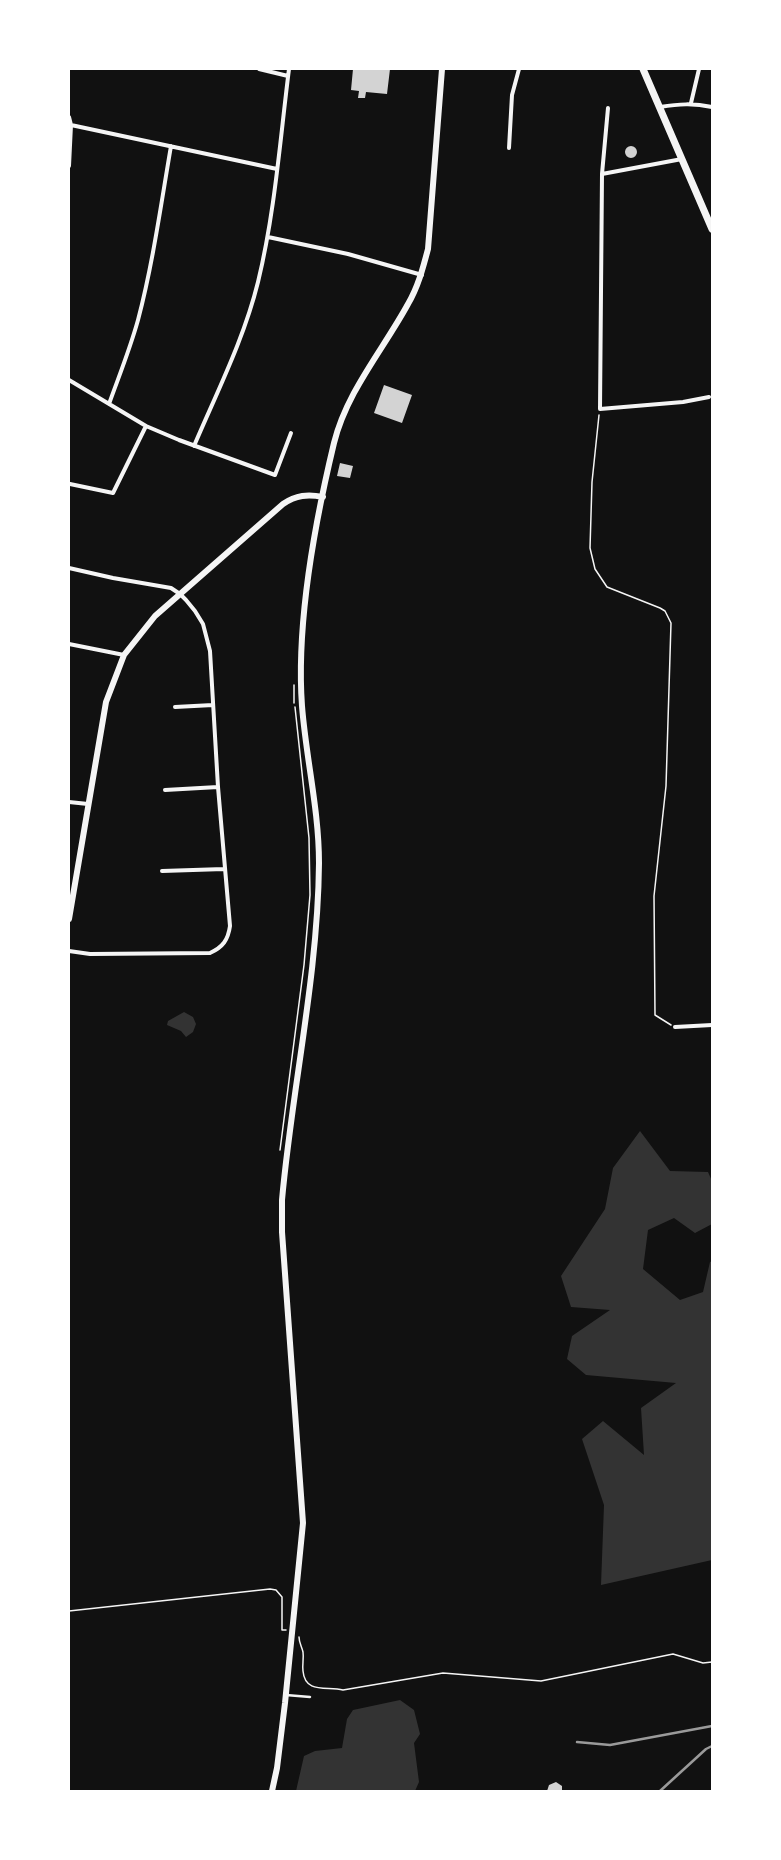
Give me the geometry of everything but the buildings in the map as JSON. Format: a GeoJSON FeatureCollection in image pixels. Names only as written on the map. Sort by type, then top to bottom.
{"type":"FeatureCollection","features":[{"type":"Feature","properties":{"kind":"main road"},"geometry":{"type":"LineString","coordinates":[[643,69],[712,229]]}},
{"type":"Feature","properties":{"kind":"street"},"geometry":{"type":"LineString","coordinates":[[259,69],[288,76]]}},
{"type":"Feature","properties":{"kind":"street"},"geometry":{"type":"LineString","coordinates":[[194,446],[247,321],[258,282],[268,237],[289,69]]}},
{"type":"Feature","properties":{"kind":"street"},"geometry":{"type":"LineString","coordinates":[[272,1791],[277,1768],[286,1695],[304,1523],[282,1239],[282,1200],[316,930],[319,861],[316,818],[302,706],[302,677],[307,598],[323,497],[335,440],[349,402],[408,304],[422,275],[428,249],[442,69]]}},
{"type":"Feature","properties":{"kind":"street"},"geometry":{"type":"LineString","coordinates":[[509,148],[512,95],[519,69]]}},
{"type":"Feature","properties":{"kind":"street"},"geometry":{"type":"LineString","coordinates":[[691,103],[698,69]]}},
{"type":"Feature","properties":{"kind":"street"},"geometry":{"type":"LineString","coordinates":[[660,107],[691,103],[712,107]]}},
{"type":"Feature","properties":{"kind":"street"},"geometry":{"type":"LineString","coordinates":[[608,108],[602,174],[600,409],[683,402],[709,397]]}},
{"type":"Feature","properties":{"kind":"street"},"geometry":{"type":"LineString","coordinates":[[69,117],[71,125],[69,166]]}},
{"type":"Feature","properties":{"kind":"street"},"geometry":{"type":"LineString","coordinates":[[71,125],[277,169]]}},
{"type":"Feature","properties":{"kind":"street"},"geometry":{"type":"LineString","coordinates":[[109,404],[125,362],[138,320],[149,274],[171,146]]}},
{"type":"Feature","properties":{"kind":"street"},"geometry":{"type":"LineString","coordinates":[[602,174],[683,159]]}},
{"type":"Feature","properties":{"kind":"street"},"geometry":{"type":"LineString","coordinates":[[268,237],[348,254],[422,275]]}},
{"type":"Feature","properties":{"kind":"street"},"geometry":{"type":"LineString","coordinates":[[69,380],[146,426],[194,446],[275,475],[291,433]]}},
{"type":"Feature","properties":{"kind":"street"},"geometry":{"type":"LineString","coordinates":[[70,484],[113,492],[146,426]]}},
{"type":"Feature","properties":{"kind":"street"},"geometry":{"type":"LineString","coordinates":[[69,919],[106,702],[124,656],[136,638],[155,616],[283,504],[291,498],[307,494],[323,497]]}},
{"type":"Feature","properties":{"kind":"street"},"geometry":{"type":"LineString","coordinates":[[69,568],[171,588],[180,594],[195,611],[203,624],[210,651],[218,788],[230,926],[228,935],[218,949],[210,953],[90,954],[69,952]]}},
{"type":"Feature","properties":{"kind":"street"},"geometry":{"type":"LineString","coordinates":[[69,644],[124,656]]}},
{"type":"Feature","properties":{"kind":"street"},"geometry":{"type":"LineString","coordinates":[[175,708],[213,705]]}},
{"type":"Feature","properties":{"kind":"street"},"geometry":{"type":"LineString","coordinates":[[165,790],[218,788]]}},
{"type":"Feature","properties":{"kind":"street"},"geometry":{"type":"LineString","coordinates":[[69,802],[88,804]]}},
{"type":"Feature","properties":{"kind":"street"},"geometry":{"type":"LineString","coordinates":[[162,871],[224,869]]}},
{"type":"Feature","properties":{"kind":"street"},"geometry":{"type":"LineString","coordinates":[[675,1027],[712,1025]]}},
{"type":"Feature","properties":{"kind":"lane"},"geometry":{"type":"LineString","coordinates":[[286,1695],[310,1697]]}},
{"type":"Feature","properties":{"kind":"path"},"geometry":{"type":"LineString","coordinates":[[600,409],[592,482],[590,548],[595,569],[607,587],[660,608],[665,612],[671,623],[666,786],[654,896],[655,1015],[675,1027]]}},
{"type":"Feature","properties":{"kind":"path"},"geometry":{"type":"LineString","coordinates":[[281,1154],[280,1147],[306,946],[311,872],[307,813],[295,716],[294,681]]}},
{"type":"Feature","properties":{"kind":"path"},"geometry":{"type":"LineString","coordinates":[[69,1611],[270,1589],[276,1590],[282,1597],[282,1630]]}},
{"type":"Feature","properties":{"kind":"path"},"geometry":{"type":"LineString","coordinates":[[300,1632],[299,1642],[303,1652],[304,1679],[308,1684],[324,1689],[334,1688],[343,1690],[443,1673],[540,1681],[673,1654],[703,1663],[712,1662]]}},
{"type":"Feature","properties":{"kind":"shaded area"},"geometry":{"type":"Polygon","coordinates":[[[184,1012],[193,1017],[196,1024],[193,1032],[186,1037],[181,1031],[167,1025],[168,1021],[184,1012]]]}},
{"type":"Feature","properties":{"kind":"shaded area"},"geometry":{"type":"Polygon","coordinates":[[[640,1131],[670,1171],[708,1172],[712,1181],[712,1224],[695,1233],[674,1218],[648,1230],[643,1269],[680,1300],[703,1292],[710,1262],[712,1261],[712,1560],[601,1585],[604,1505],[582,1439],[603,1421],[644,1455],[641,1408],[676,1383],[586,1375],[567,1359],[572,1336],[610,1310],[571,1307],[561,1276],[605,1209],[613,1168],[640,1131]]]}},
{"type":"Feature","properties":{"kind":"shaded area"},"geometry":{"type":"Polygon","coordinates":[[[400,1700],[414,1710],[420,1734],[414,1743],[419,1782],[415,1791],[296,1791],[304,1756],[315,1751],[342,1748],[347,1719],[353,1710],[400,1700]]]}},
{"type":"Feature","properties":{"kind":"railway"},"geometry":{"type":"LineString","coordinates":[[577,1742],[610,1745],[712,1726]]}},
{"type":"Feature","properties":{"kind":"railway"},"geometry":{"type":"LineString","coordinates":[[660,1791],[706,1749],[712,1746]]}}]}
